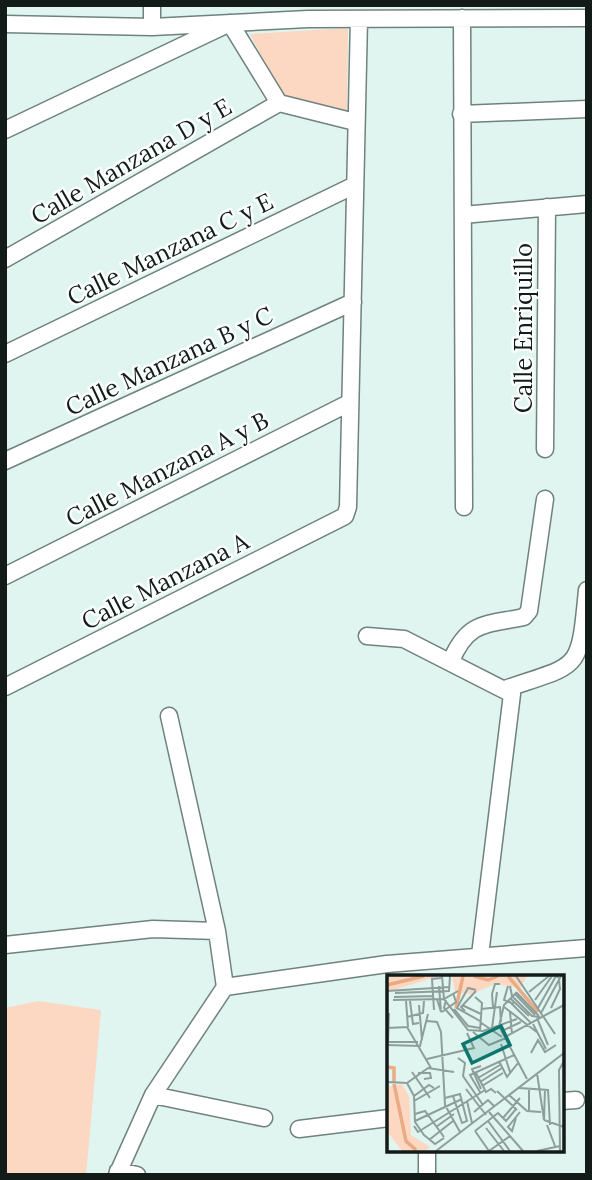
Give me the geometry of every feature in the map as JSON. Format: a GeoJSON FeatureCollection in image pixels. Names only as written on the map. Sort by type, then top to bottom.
{"type":"FeatureCollection","features":[{"type":"Feature","properties":{"kind":"street"},"geometry":{"type":"LineString","coordinates":[[152,5],[152,27]]}},
{"type":"Feature","properties":{"kind":"street"},"geometry":{"type":"LineString","coordinates":[[5,24],[152,27],[348,14],[462,19],[587,18]]}},
{"type":"Feature","properties":{"kind":"street"},"geometry":{"type":"LineString","coordinates":[[348,14],[355,122],[349,403]]}},
{"type":"Feature","properties":{"kind":"street"},"geometry":{"type":"LineString","coordinates":[[462,19],[464,507]]}},
{"type":"Feature","properties":{"kind":"street"},"geometry":{"type":"LineString","coordinates":[[230,23],[279,103],[355,122]]}},
{"type":"Feature","properties":{"kind":"street"},"geometry":{"type":"LineString","coordinates":[[5,130],[230,23]]}},
{"type":"Feature","properties":{"kind":"street","name":"Calle Manzana D y E"},"geometry":{"type":"LineString","coordinates":[[5,259],[279,103]]}},
{"type":"Feature","properties":{"kind":"street"},"geometry":{"type":"LineString","coordinates":[[461,114],[587,109]]}},
{"type":"Feature","properties":{"kind":"street","name":"Calle Manzana C y E"},"geometry":{"type":"LineString","coordinates":[[5,354],[355,185]]}},
{"type":"Feature","properties":{"kind":"street"},"geometry":{"type":"LineString","coordinates":[[463,215],[587,204]]}},
{"type":"Feature","properties":{"kind":"street","name":"Calle Enriquillo"},"geometry":{"type":"LineString","coordinates":[[545,449],[547,207]]}},
{"type":"Feature","properties":{"kind":"street","name":"Calle Manzana B y C"},"geometry":{"type":"LineString","coordinates":[[5,461],[353,302]]}},
{"type":"Feature","properties":{"kind":"street","name":"Calle Manzana A"},"geometry":{"type":"LineString","coordinates":[[5,687],[345,516],[348,507],[349,403]]}},
{"type":"Feature","properties":{"kind":"street","name":"Calle Manzana A y B"},"geometry":{"type":"LineString","coordinates":[[5,576],[349,403]]}},
{"type":"Feature","properties":{"kind":"street"},"geometry":{"type":"LineString","coordinates":[[452,661],[460,639],[470,631],[524,617],[529,611],[545,499]]}},
{"type":"Feature","properties":{"kind":"street"},"geometry":{"type":"LineString","coordinates":[[505,689],[565,669],[575,660],[583,634],[587,590]]}},
{"type":"Feature","properties":{"kind":"street"},"geometry":{"type":"LineString","coordinates":[[367,636],[396,637],[452,661],[512,694],[480,955]]}},
{"type":"Feature","properties":{"kind":"street"},"geometry":{"type":"LineString","coordinates":[[137,1175],[117,1173],[153,1095],[225,987],[217,930],[169,716]]}},
{"type":"Feature","properties":{"kind":"street"},"geometry":{"type":"LineString","coordinates":[[5,945],[153,929],[217,930]]}},
{"type":"Feature","properties":{"kind":"street"},"geometry":{"type":"LineString","coordinates":[[225,987],[387,964],[587,948]]}},
{"type":"Feature","properties":{"kind":"street"},"geometry":{"type":"LineString","coordinates":[[153,1095],[264,1118]]}},
{"type":"Feature","properties":{"kind":"street"},"geometry":{"type":"LineString","coordinates":[[299,1129],[387,1118]]}},
{"type":"Feature","properties":{"kind":"street"},"geometry":{"type":"LineString","coordinates":[[428,1152],[428,1175]]}},
{"type":"Feature","properties":{"kind":"shaded area"},"geometry":{"type":"Polygon","coordinates":[[[348,28],[347,112],[281,96],[250,34],[348,28]]]}},
{"type":"Feature","properties":{"kind":"shaded area"},"geometry":{"type":"Polygon","coordinates":[[[38,1001],[101,1010],[86,1175],[5,1175],[5,1008],[38,1001]]]}}]}
